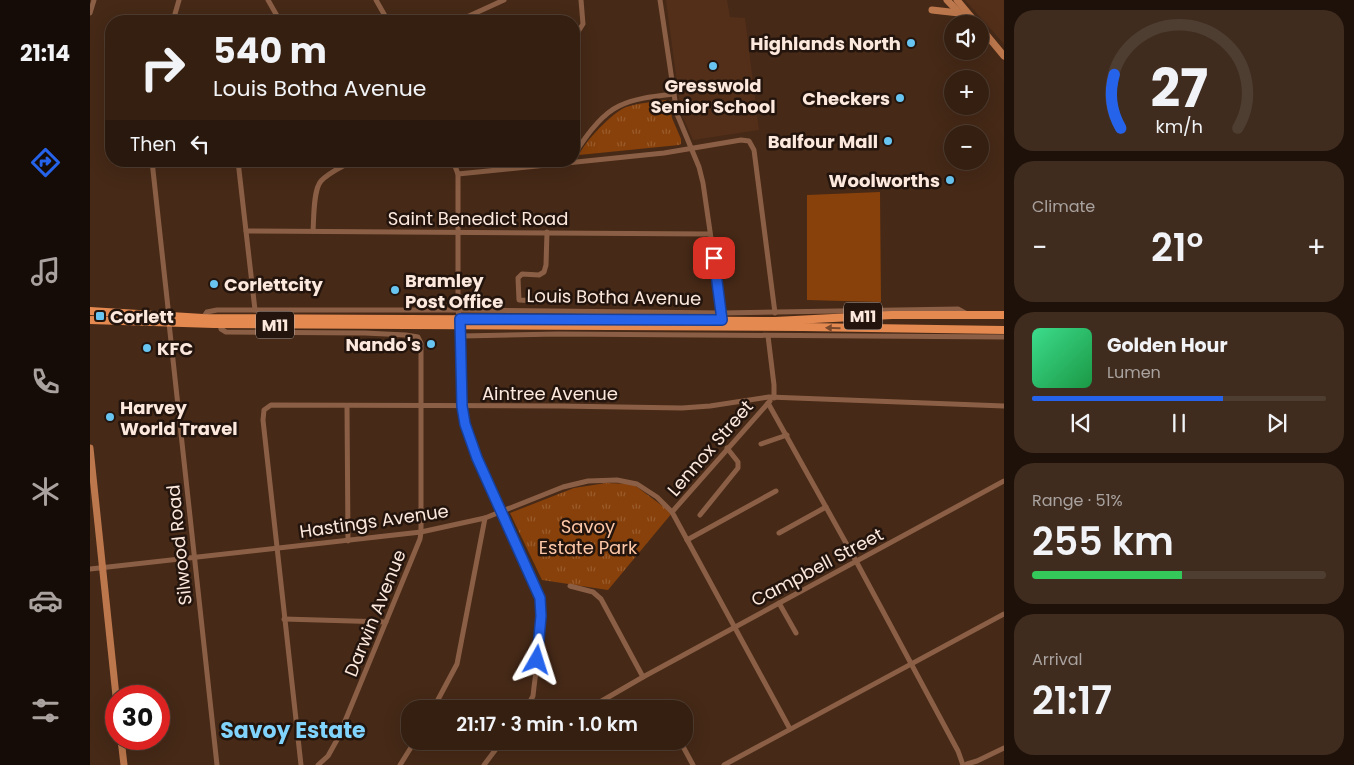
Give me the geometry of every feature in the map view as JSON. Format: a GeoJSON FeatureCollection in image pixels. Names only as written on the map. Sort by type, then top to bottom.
{"type":"FeatureCollection","features":[{"type":"Feature","properties":{"kind":"main road"},"geometry":{"type":"LineString","coordinates":[[947,0],[960,13]]}},
{"type":"Feature","properties":{"kind":"main road"},"geometry":{"type":"LineString","coordinates":[[956,0],[969,15]]}},
{"type":"Feature","properties":{"kind":"main road"},"geometry":{"type":"LineString","coordinates":[[932,10],[960,13]]}},
{"type":"Feature","properties":{"kind":"main road"},"geometry":{"type":"LineString","coordinates":[[989,38],[1004,56]]}},
{"type":"Feature","properties":{"kind":"main road"},"geometry":{"type":"LineString","coordinates":[[989,41],[997,48]]}},
{"type":"Feature","properties":{"kind":"main road","name":"Louis Botha Avenue"},"geometry":{"type":"LineString","coordinates":[[90,311],[220,324],[364,322],[406,325],[461,323]]}},
{"type":"Feature","properties":{"kind":"main road","name":"Louis Botha Avenue"},"geometry":{"type":"LineString","coordinates":[[90,320],[204,318],[461,323],[775,321],[892,315],[1004,314]]}},
{"type":"Feature","properties":{"kind":"main road","name":"Louis Botha Avenue"},"geometry":{"type":"LineString","coordinates":[[722,320],[1004,330]]}},
{"type":"Feature","properties":{"kind":"main road"},"geometry":{"type":"LineString","coordinates":[[90,448],[115,685]]}},
{"type":"Feature","properties":{"kind":"main road"},"geometry":{"type":"LineString","coordinates":[[122,750],[124,765]]}},
{"type":"Feature","properties":{"kind":"street"},"geometry":{"type":"LineString","coordinates":[[90,13],[94,0]]}},
{"type":"Feature","properties":{"kind":"street"},"geometry":{"type":"LineString","coordinates":[[175,15],[180,0]]}},
{"type":"Feature","properties":{"kind":"street"},"geometry":{"type":"LineString","coordinates":[[268,0],[277,15]]}},
{"type":"Feature","properties":{"kind":"street"},"geometry":{"type":"LineString","coordinates":[[376,0],[385,15]]}},
{"type":"Feature","properties":{"kind":"street"},"geometry":{"type":"LineString","coordinates":[[484,0],[487,7]]}},
{"type":"Feature","properties":{"kind":"street"},"geometry":{"type":"LineString","coordinates":[[470,15],[504,0]]}},
{"type":"Feature","properties":{"kind":"street"},"geometry":{"type":"LineString","coordinates":[[580,0],[583,24],[580,29]]}},
{"type":"Feature","properties":{"kind":"street"},"geometry":{"type":"LineString","coordinates":[[660,0],[678,118],[702,175],[722,320]]}},
{"type":"Feature","properties":{"kind":"street"},"geometry":{"type":"LineString","coordinates":[[580,147],[597,124],[615,108],[629,102],[673,94]]}},
{"type":"Feature","properties":{"kind":"street"},"geometry":{"type":"LineString","coordinates":[[580,161],[664,153],[744,140],[751,142],[754,150],[775,313]]}},
{"type":"Feature","properties":{"kind":"street","name":"Silwood Road"},"geometry":{"type":"LineString","coordinates":[[153,167],[217,765]]}},
{"type":"Feature","properties":{"kind":"street"},"geometry":{"type":"LineString","coordinates":[[239,167],[255,310]]}},
{"type":"Feature","properties":{"kind":"street"},"geometry":{"type":"LineString","coordinates":[[313,231],[316,194],[319,184],[342,167]]}},
{"type":"Feature","properties":{"kind":"street"},"geometry":{"type":"LineString","coordinates":[[455,167],[458,174],[458,310],[462,336],[462,406],[472,446],[500,512],[538,592],[542,608],[533,696],[531,700]]}},
{"type":"Feature","properties":{"kind":"street"},"geometry":{"type":"LineString","coordinates":[[458,174],[523,167]]}},
{"type":"Feature","properties":{"kind":"street","name":"Saint Benedict Road"},"geometry":{"type":"LineString","coordinates":[[246,231],[710,234]]}},
{"type":"Feature","properties":{"kind":"street"},"geometry":{"type":"LineString","coordinates":[[538,301],[519,300],[518,278],[522,274],[539,275],[544,272],[547,232]]}},
{"type":"Feature","properties":{"kind":"street","name":"Louis Botha Avenue"},"geometry":{"type":"LineString","coordinates":[[364,322],[458,310],[722,320],[775,313],[958,309],[967,314]]}},
{"type":"Feature","properties":{"kind":"street","name":"Louis Botha Avenue"},"geometry":{"type":"LineString","coordinates":[[204,318],[207,312],[212,310],[255,310],[364,322],[406,335],[416,336],[421,341]]}},
{"type":"Feature","properties":{"kind":"street"},"geometry":{"type":"LineString","coordinates":[[406,325],[406,335]]}},
{"type":"Feature","properties":{"kind":"street"},"geometry":{"type":"LineString","coordinates":[[462,336],[558,334],[1004,337]]}},
{"type":"Feature","properties":{"kind":"street"},"geometry":{"type":"LineString","coordinates":[[768,336],[774,398]]}},
{"type":"Feature","properties":{"kind":"street","name":"Darwin Avenue"},"geometry":{"type":"LineString","coordinates":[[318,765],[328,756],[336,744],[418,544],[421,532],[421,341]]}},
{"type":"Feature","properties":{"kind":"street","name":"Aintree Avenue"},"geometry":{"type":"LineString","coordinates":[[278,548],[263,420],[263,414],[267,408],[276,404],[682,408],[774,398],[1004,406]]}},
{"type":"Feature","properties":{"kind":"street","name":"Lennox Street"},"geometry":{"type":"LineString","coordinates":[[774,398],[727,448],[672,512],[790,729]]}},
{"type":"Feature","properties":{"kind":"street"},"geometry":{"type":"LineString","coordinates":[[768,403],[856,561],[958,752],[968,764],[1004,748]]}},
{"type":"Feature","properties":{"kind":"street"},"geometry":{"type":"LineString","coordinates":[[347,406],[348,541]]}},
{"type":"Feature","properties":{"kind":"street"},"geometry":{"type":"LineString","coordinates":[[761,444],[787,436]]}},
{"type":"Feature","properties":{"kind":"street"},"geometry":{"type":"LineString","coordinates":[[700,515],[738,468],[738,462],[727,448]]}},
{"type":"Feature","properties":{"kind":"street","name":"Hastings Avenue"},"geometry":{"type":"LineString","coordinates":[[90,569],[421,532],[485,518],[572,484],[588,481],[617,480],[640,485],[657,497],[672,512]]}},
{"type":"Feature","properties":{"kind":"street","name":"Campbell Street"},"geometry":{"type":"LineString","coordinates":[[603,700],[1004,481]]}},
{"type":"Feature","properties":{"kind":"street"},"geometry":{"type":"LineString","coordinates":[[687,540],[776,492]]}},
{"type":"Feature","properties":{"kind":"street"},"geometry":{"type":"LineString","coordinates":[[779,533],[826,507]]}},
{"type":"Feature","properties":{"kind":"street"},"geometry":{"type":"LineString","coordinates":[[438,700],[457,664],[485,518]]}},
{"type":"Feature","properties":{"kind":"street"},"geometry":{"type":"LineString","coordinates":[[278,548],[284,619],[301,765]]}},
{"type":"Feature","properties":{"kind":"street"},"geometry":{"type":"LineString","coordinates":[[570,586],[592,592],[601,599],[643,677]]}},
{"type":"Feature","properties":{"kind":"street"},"geometry":{"type":"LineString","coordinates":[[780,603],[796,633]]}},
{"type":"Feature","properties":{"kind":"street"},"geometry":{"type":"LineString","coordinates":[[724,765],[1004,614]]}},
{"type":"Feature","properties":{"kind":"street"},"geometry":{"type":"LineString","coordinates":[[284,619],[386,622]]}},
{"type":"Feature","properties":{"kind":"street"},"geometry":{"type":"LineString","coordinates":[[400,765],[409,750]]}},
{"type":"Feature","properties":{"kind":"street"},"geometry":{"type":"LineString","coordinates":[[484,765],[495,750]]}},
{"type":"Feature","properties":{"kind":"street"},"geometry":{"type":"LineString","coordinates":[[685,750],[693,765]]}},
{"type":"Feature","properties":{"kind":"shaded area","name":"Gresswold Senior School"},"geometry":{"type":"Polygon","coordinates":[[[666,0],[727,0],[730,17],[745,18],[759,130],[693,140],[681,113],[666,0]]]}},
{"type":"Feature","properties":{"kind":"shaded area"},"geometry":{"type":"Polygon","coordinates":[[[965,0],[1004,0],[1004,44],[989,27],[989,15],[978,15],[965,0]]]}},
{"type":"Feature","properties":{"kind":"green space"},"geometry":{"type":"Polygon","coordinates":[[[666,100],[669,103],[681,144],[580,155],[582,149],[593,135],[607,121],[620,110],[636,104],[666,100]]]}},
{"type":"Feature","properties":{"kind":"green space"},"geometry":{"type":"Polygon","coordinates":[[[880,192],[881,302],[807,300],[807,195],[880,192]]]}},
{"type":"Feature","properties":{"kind":"green space","name":"Savoy Estate Park"},"geometry":{"type":"Polygon","coordinates":[[[606,483],[633,484],[672,513],[608,590],[542,580],[510,513],[574,488],[606,483]]]}},
{"type":"Feature","properties":{"kind":"place","name":"Highlands North"},"geometry":{"type":"Point","coordinates":[911,43]}},
{"type":"Feature","properties":{"kind":"place","name":"Gresswold Senior School"},"geometry":{"type":"Point","coordinates":[713,66]}},
{"type":"Feature","properties":{"kind":"place","name":"Checkers"},"geometry":{"type":"Point","coordinates":[900,98]}},
{"type":"Feature","properties":{"kind":"place","name":"Balfour Mall"},"geometry":{"type":"Point","coordinates":[888,141]}},
{"type":"Feature","properties":{"kind":"place","name":"Woolworths"},"geometry":{"type":"Point","coordinates":[950,180]}},
{"type":"Feature","properties":{"kind":"place","name":"Corlettcity"},"geometry":{"type":"Point","coordinates":[214,284]}},
{"type":"Feature","properties":{"kind":"place","name":"Bramley Post Office"},"geometry":{"type":"Point","coordinates":[395,290]}},
{"type":"Feature","properties":{"kind":"place","name":"Corlett"},"geometry":{"type":"Point","coordinates":[100,316]}},
{"type":"Feature","properties":{"kind":"place","name":"Nando's"},"geometry":{"type":"Point","coordinates":[431,344]}},
{"type":"Feature","properties":{"kind":"place","name":"KFC"},"geometry":{"type":"Point","coordinates":[147,348]}},
{"type":"Feature","properties":{"kind":"place","name":"Harvey World Travel"},"geometry":{"type":"Point","coordinates":[110,417]}},
{"type":"Feature","properties":{"kind":"district","name":"Savoy Estate"},"geometry":{"type":"Point","coordinates":[293,730]}},
{"type":"Feature","properties":{"kind":"route"},"geometry":{"type":"LineString","coordinates":[[537,660],[542,608],[540,598],[477,458],[463,415],[462,332],[460,319],[722,320],[714,258]]}}]}
